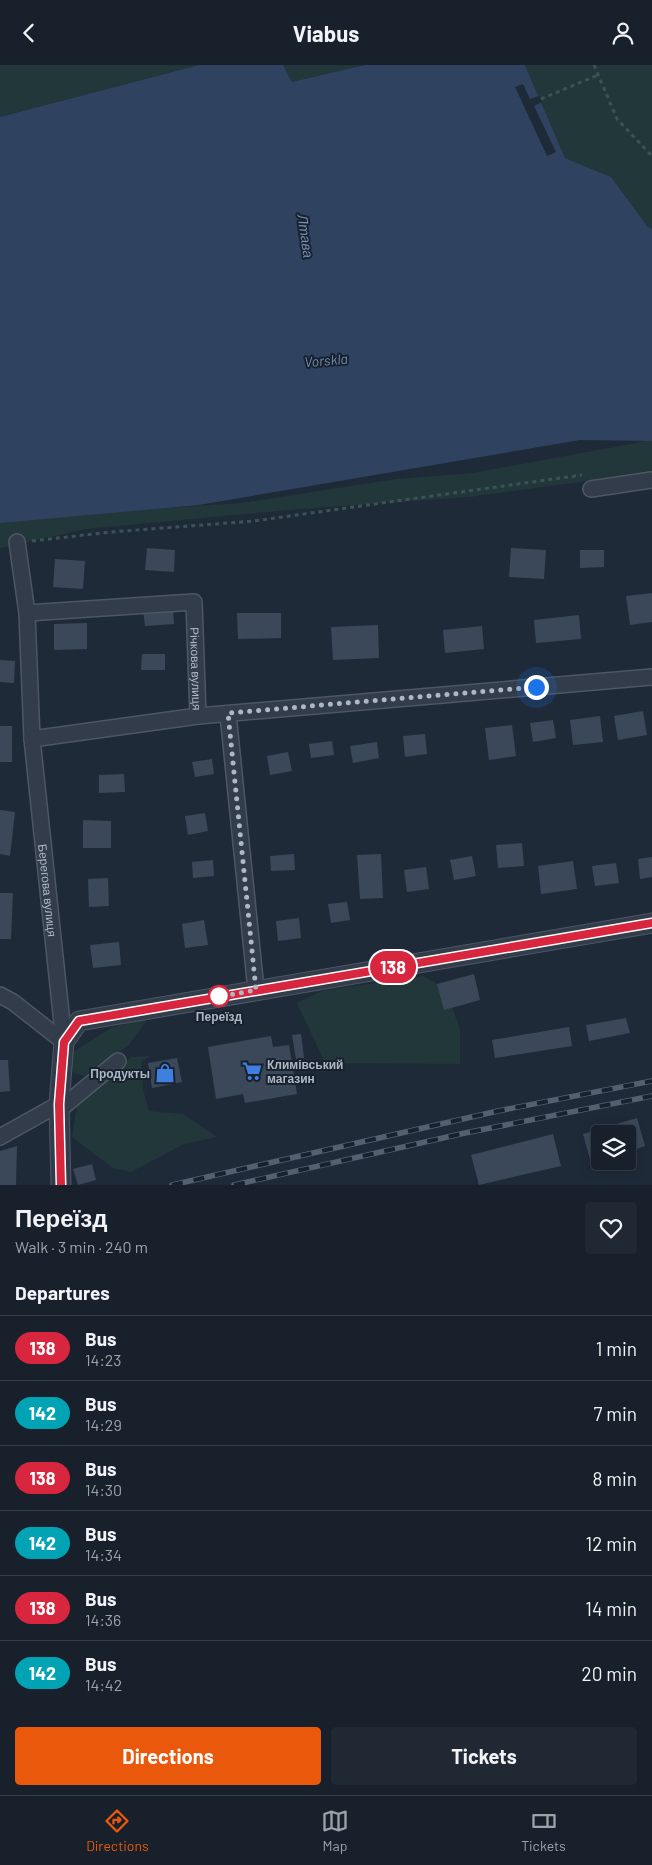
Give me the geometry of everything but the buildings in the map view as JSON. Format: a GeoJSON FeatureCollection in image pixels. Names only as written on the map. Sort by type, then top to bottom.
{"type":"FeatureCollection","features":[{"type":"Feature","properties":{"kind":"street"},"geometry":{"type":"LineString","coordinates":[[591,489],[652,480]]}},
{"type":"Feature","properties":{"kind":"street","name":"Берегова вулиця"},"geometry":{"type":"LineString","coordinates":[[18,543],[27,613],[32,739],[64,1042]]}},
{"type":"Feature","properties":{"kind":"street","name":"Річкова вулиця"},"geometry":{"type":"LineString","coordinates":[[27,613],[194,602],[198,716],[652,677]]}},
{"type":"Feature","properties":{"kind":"street"},"geometry":{"type":"LineString","coordinates":[[228,713],[256,990]]}},
{"type":"Feature","properties":{"kind":"street"},"geometry":{"type":"LineString","coordinates":[[32,739],[198,716]]}},
{"type":"Feature","properties":{"kind":"street"},"geometry":{"type":"LineString","coordinates":[[61,1185],[59,1107],[64,1042],[79,1021],[652,923]]}},
{"type":"Feature","properties":{"kind":"street"},"geometry":{"type":"LineString","coordinates":[[0,995],[13,1002],[64,1042]]}},
{"type":"Feature","properties":{"kind":"street"},"geometry":{"type":"LineString","coordinates":[[0,1137],[59,1107],[118,1061]]}},
{"type":"Feature","properties":{"kind":"path"},"geometry":{"type":"LineString","coordinates":[[594,65],[617,119],[652,156]]}},
{"type":"Feature","properties":{"kind":"path"},"geometry":{"type":"LineString","coordinates":[[541,99],[598,75]]}},
{"type":"Feature","properties":{"kind":"path"},"geometry":{"type":"LineString","coordinates":[[18,543],[111,531],[254,521],[586,475]]}},
{"type":"Feature","properties":{"kind":"green space"},"geometry":{"type":"Polygon","coordinates":[[[0,65],[199,65],[0,117],[0,65]]]}},
{"type":"Feature","properties":{"kind":"green space"},"geometry":{"type":"Polygon","coordinates":[[[283,65],[365,65],[291,83],[283,65]]]}},
{"type":"Feature","properties":{"kind":"green space"},"geometry":{"type":"Polygon","coordinates":[[[525,65],[652,65],[652,229],[648,227],[611,177],[565,158],[525,65]]]}},
{"type":"Feature","properties":{"kind":"green space"},"geometry":{"type":"Polygon","coordinates":[[[652,440],[652,472],[470,497],[299,509],[86,529],[0,548],[0,519],[241,503],[396,479],[472,473],[652,440]]]}},
{"type":"Feature","properties":{"kind":"green space"},"geometry":{"type":"Polygon","coordinates":[[[423,976],[445,988],[460,1029],[460,1064],[325,1063],[297,1003],[322,991],[423,976]]]}},
{"type":"Feature","properties":{"kind":"green space"},"geometry":{"type":"Polygon","coordinates":[[[149,1017],[128,1046],[84,1076],[68,1071],[73,1052],[111,1028],[149,1017]]]}},
{"type":"Feature","properties":{"kind":"green space"},"geometry":{"type":"Polygon","coordinates":[[[150,1056],[141,1062],[143,1089],[149,1111],[183,1114],[217,1137],[184,1144],[131,1172],[113,1168],[72,1137],[77,1106],[131,1057],[150,1056]]]}},
{"type":"Feature","properties":{"kind":"water"},"geometry":{"type":"Polygon","coordinates":[[[199,65],[283,65],[292,82],[365,65],[525,65],[565,158],[611,177],[648,227],[652,229],[652,441],[580,440],[199,505],[0,523],[0,117],[199,65]]]}},
{"type":"Feature","properties":{"kind":"pier"},"geometry":{"type":"Polygon","coordinates":[[[523,84],[530,99],[539,96],[542,102],[534,106],[556,152],[547,156],[515,87],[523,84]]]}},
{"type":"Feature","properties":{"kind":"railway"},"geometry":{"type":"LineString","coordinates":[[172,1185],[498,1111],[652,1081]]}},
{"type":"Feature","properties":{"kind":"railway"},"geometry":{"type":"LineString","coordinates":[[234,1185],[465,1133],[652,1096]]}},
{"type":"Feature","properties":{"kind":"bus line","name":"138"},"geometry":{"type":"LineString","coordinates":[[61,1185],[59,1104],[64,1042],[79,1021],[652,923]]}},
{"type":"Feature","properties":{"kind":"place","name":"Переїзд"},"geometry":{"type":"Point","coordinates":[219,996]}},
{"type":"Feature","properties":{"kind":"place","name":"Климівський магазин"},"geometry":{"type":"Point","coordinates":[252,1071]}},
{"type":"Feature","properties":{"kind":"place","name":"Продукты"},"geometry":{"type":"Point","coordinates":[165,1073]}},
{"type":"Feature","properties":{"kind":"route"},"geometry":{"type":"LineString","coordinates":[[219,996],[217,997],[256,990],[228,713],[536,687]]}},
{"type":"Feature","properties":{"kind":"water label","name":"Лтава"},"geometry":{"type":"Point","coordinates":[306,236]}},
{"type":"Feature","properties":{"kind":"water label","name":"Vorskla"},"geometry":{"type":"Point","coordinates":[326,360]}}]}
